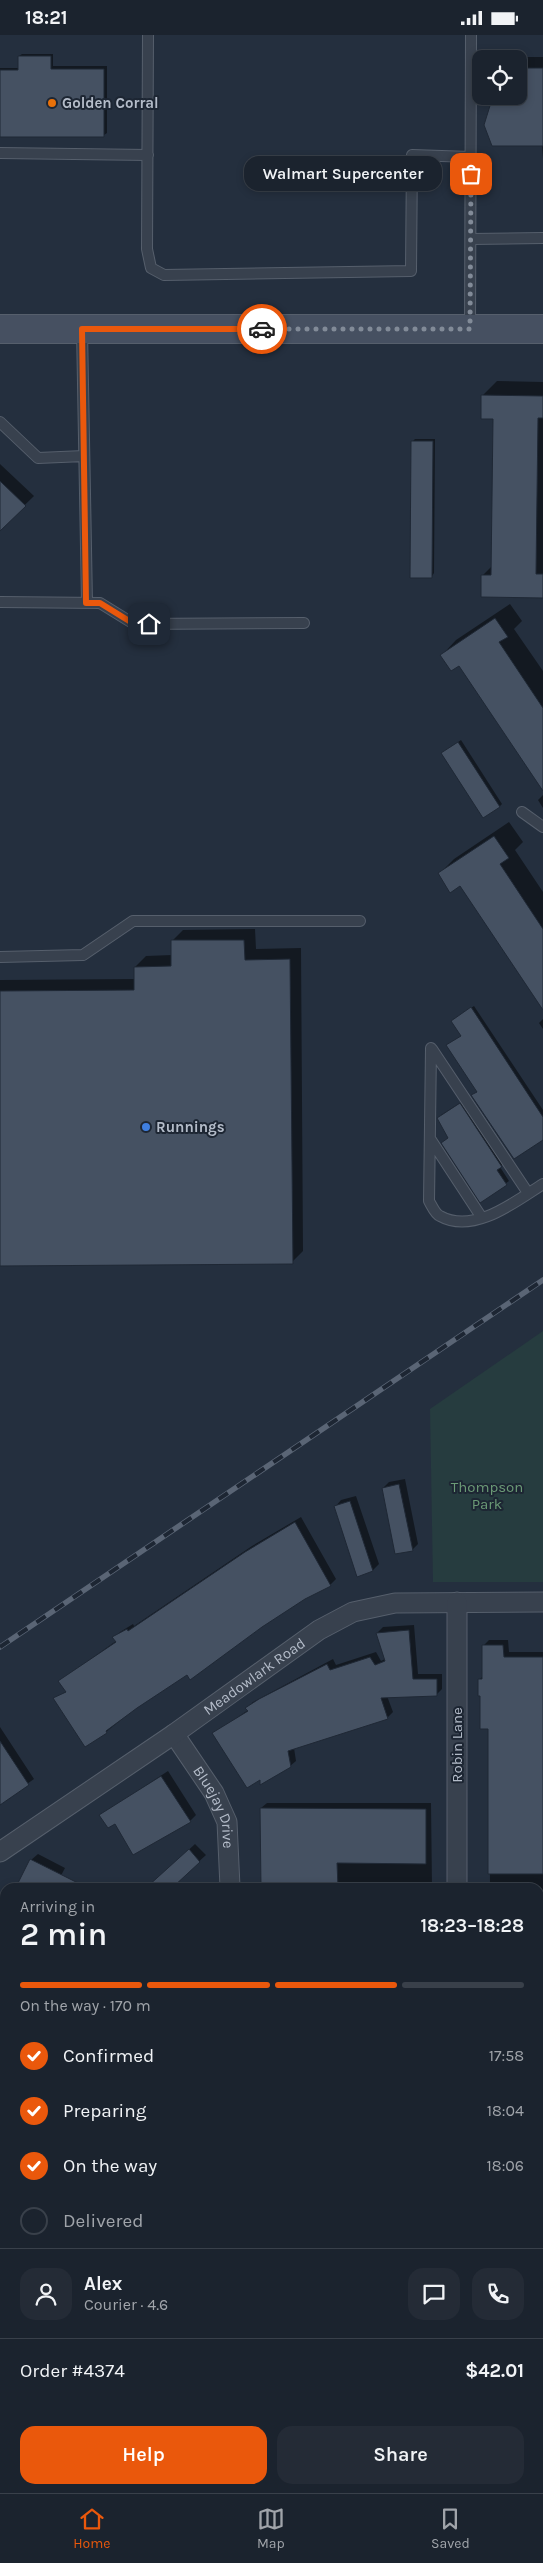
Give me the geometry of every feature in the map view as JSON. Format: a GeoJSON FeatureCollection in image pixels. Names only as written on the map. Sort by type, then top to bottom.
{"type":"FeatureCollection","features":[{"type":"Feature","properties":{"kind":"main road"},"geometry":{"type":"LineString","coordinates":[[0,329],[543,329]]}},
{"type":"Feature","properties":{"kind":"street","name":"Robin Lane"},"geometry":{"type":"LineString","coordinates":[[457,1602],[457,1883]]}},
{"type":"Feature","properties":{"kind":"street","name":"Meadowlark Road"},"geometry":{"type":"LineString","coordinates":[[0,1852],[174,1734],[319,1630],[353,1612],[395,1603],[543,1602]]}},
{"type":"Feature","properties":{"kind":"street","name":"Bluejay Drive"},"geometry":{"type":"LineString","coordinates":[[174,1734],[214,1793],[227,1822],[230,1883]]}},
{"type":"Feature","properties":{"kind":"lane"},"geometry":{"type":"LineString","coordinates":[[148,35],[147,249],[151,268],[164,275],[411,271],[412,155],[471,157]]}},
{"type":"Feature","properties":{"kind":"lane"},"geometry":{"type":"LineString","coordinates":[[470,329],[471,35]]}},
{"type":"Feature","properties":{"kind":"lane"},"geometry":{"type":"LineString","coordinates":[[0,153],[148,155]]}},
{"type":"Feature","properties":{"kind":"lane"},"geometry":{"type":"LineString","coordinates":[[471,239],[543,238]]}},
{"type":"Feature","properties":{"kind":"lane"},"geometry":{"type":"LineString","coordinates":[[82,329],[86,603]]}},
{"type":"Feature","properties":{"kind":"lane"},"geometry":{"type":"LineString","coordinates":[[0,422],[38,458],[84,456]]}},
{"type":"Feature","properties":{"kind":"lane"},"geometry":{"type":"LineString","coordinates":[[0,602],[100,603],[134,624],[304,623]]}},
{"type":"Feature","properties":{"kind":"lane"},"geometry":{"type":"LineString","coordinates":[[522,812],[543,827]]}},
{"type":"Feature","properties":{"kind":"lane"},"geometry":{"type":"LineString","coordinates":[[0,957],[83,955],[133,921],[360,921]]}},
{"type":"Feature","properties":{"kind":"lane"},"geometry":{"type":"LineString","coordinates":[[528,1193],[431,1048],[429,1201],[439,1216],[459,1223],[491,1215],[528,1193],[543,1184]]}},
{"type":"Feature","properties":{"kind":"lane"},"geometry":{"type":"LineString","coordinates":[[431,1140],[482,1217]]}},
{"type":"Feature","properties":{"kind":"green space","name":"Thompson Park"},"geometry":{"type":"Polygon","coordinates":[[[543,1331],[543,1582],[433,1582],[430,1409],[543,1331]]]}},
{"type":"Feature","properties":{"kind":"building","name":"Golden Corral"},"geometry":{"type":"Polygon","coordinates":[[[18,56],[51,56],[51,69],[104,69],[104,137],[0,137],[0,70],[18,70],[18,56]]]}},
{"type":"Feature","properties":{"kind":"building"},"geometry":{"type":"Polygon","coordinates":[[[527,68],[543,68],[543,146],[492,146],[484,125],[490,105],[527,105],[527,68]]]}},
{"type":"Feature","properties":{"kind":"building"},"geometry":{"type":"Polygon","coordinates":[[[481,395],[543,396],[543,418],[538,418],[536,574],[543,574],[543,598],[481,597],[481,575],[491,575],[493,419],[481,419],[481,395]]]}},
{"type":"Feature","properties":{"kind":"building"},"geometry":{"type":"Polygon","coordinates":[[[411,441],[433,441],[432,578],[410,578],[411,441]]]}},
{"type":"Feature","properties":{"kind":"building"},"geometry":{"type":"Polygon","coordinates":[[[0,481],[26,506],[0,531],[0,481]]]}},
{"type":"Feature","properties":{"kind":"building"},"geometry":{"type":"Polygon","coordinates":[[[495,618],[508,637],[499,642],[543,708],[543,791],[459,666],[451,671],[440,655],[495,618]]]}},
{"type":"Feature","properties":{"kind":"building"},"geometry":{"type":"Polygon","coordinates":[[[458,742],[500,807],[483,818],[441,753],[458,742]]]}},
{"type":"Feature","properties":{"kind":"building"},"geometry":{"type":"Polygon","coordinates":[[[494,836],[509,858],[500,864],[543,929],[543,1010],[460,886],[450,893],[438,873],[494,836]]]}},
{"type":"Feature","properties":{"kind":"building","name":"Runnings"},"geometry":{"type":"Polygon","coordinates":[[[171,940],[244,940],[245,960],[290,959],[293,1264],[0,1266],[0,991],[134,990],[134,967],[171,966],[171,940]]]}},
{"type":"Feature","properties":{"kind":"building"},"geometry":{"type":"Polygon","coordinates":[[[471,1007],[543,1117],[543,1140],[514,1159],[471,1095],[477,1092],[446,1045],[461,1036],[451,1021],[471,1007]]]}},
{"type":"Feature","properties":{"kind":"building"},"geometry":{"type":"Polygon","coordinates":[[[460,1103],[502,1167],[497,1170],[507,1185],[480,1203],[441,1143],[448,1138],[437,1118],[460,1103]]]}},
{"type":"Feature","properties":{"kind":"building"},"geometry":{"type":"Polygon","coordinates":[[[399,1484],[413,1551],[395,1554],[382,1488],[399,1484]]]}},
{"type":"Feature","properties":{"kind":"building"},"geometry":{"type":"Polygon","coordinates":[[[350,1501],[373,1571],[357,1577],[334,1506],[350,1501]]]}},
{"type":"Feature","properties":{"kind":"building"},"geometry":{"type":"Polygon","coordinates":[[[295,1522],[331,1586],[305,1599],[262,1627],[190,1680],[187,1675],[137,1708],[106,1731],[107,1733],[85,1747],[53,1698],[66,1692],[58,1681],[116,1642],[112,1637],[127,1629],[128,1631],[245,1552],[295,1522]]]}},
{"type":"Feature","properties":{"kind":"building"},"geometry":{"type":"Polygon","coordinates":[[[409,1630],[413,1679],[437,1679],[437,1696],[381,1698],[388,1719],[288,1751],[291,1767],[260,1785],[260,1780],[247,1788],[212,1733],[248,1711],[245,1708],[259,1699],[327,1664],[330,1670],[370,1657],[375,1665],[385,1661],[376,1633],[409,1630]]]}},
{"type":"Feature","properties":{"kind":"building"},"geometry":{"type":"Polygon","coordinates":[[[482,1645],[503,1645],[504,1657],[543,1657],[543,1874],[488,1874],[488,1729],[480,1729],[480,1696],[478,1696],[478,1679],[482,1679],[482,1645]]]}},
{"type":"Feature","properties":{"kind":"building"},"geometry":{"type":"Polygon","coordinates":[[[0,1741],[29,1785],[0,1805],[0,1741]]]}},
{"type":"Feature","properties":{"kind":"building"},"geometry":{"type":"Polygon","coordinates":[[[161,1776],[191,1822],[133,1855],[115,1824],[108,1828],[99,1815],[161,1776]]]}},
{"type":"Feature","properties":{"kind":"building"},"geometry":{"type":"Polygon","coordinates":[[[260,1808],[426,1809],[426,1864],[337,1863],[338,1883],[261,1883],[260,1808]]]}},
{"type":"Feature","properties":{"kind":"building"},"geometry":{"type":"Polygon","coordinates":[[[189,1849],[200,1862],[177,1883],[151,1883],[189,1849]]]}},
{"type":"Feature","properties":{"kind":"building"},"geometry":{"type":"Polygon","coordinates":[[[30,1859],[78,1883],[18,1883],[30,1859]]]}},
{"type":"Feature","properties":{"kind":"railway"},"geometry":{"type":"LineString","coordinates":[[0,1647],[543,1280]]}},
{"type":"Feature","properties":{"kind":"way so far"},"geometry":{"type":"LineString","coordinates":[[262,329],[470,329],[471,174]]}},
{"type":"Feature","properties":{"kind":"place","name":"Golden Corral"},"geometry":{"type":"Point","coordinates":[52,103]}},
{"type":"Feature","properties":{"kind":"place","name":"Walmart Supercenter"},"geometry":{"type":"Point","coordinates":[471,174]}},
{"type":"Feature","properties":{"kind":"place","name":"Runnings"},"geometry":{"type":"Point","coordinates":[146,1127]}},
{"type":"Feature","properties":{"kind":"route"},"geometry":{"type":"LineString","coordinates":[[149,624],[134,624],[100,603],[86,603],[82,329],[262,329]]}}]}
